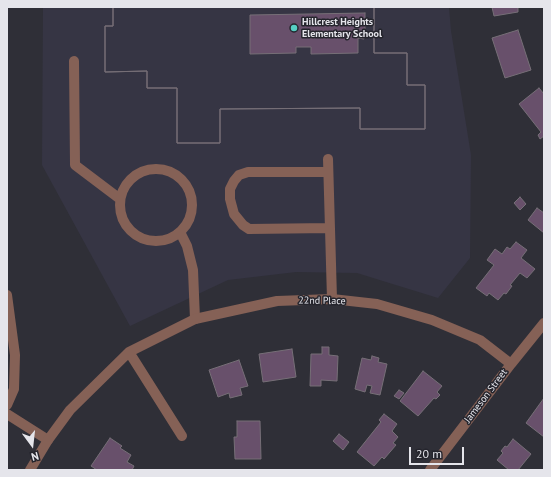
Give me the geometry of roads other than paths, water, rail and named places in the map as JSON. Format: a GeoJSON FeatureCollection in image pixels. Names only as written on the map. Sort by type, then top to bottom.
{"type":"FeatureCollection","features":[{"type":"Feature","properties":{"kind":"street"},"geometry":{"type":"LineString","coordinates":[[74,61],[75,165],[120,199]]}},
{"type":"Feature","properties":{"kind":"street"},"geometry":{"type":"LineString","coordinates":[[328,159],[332,299]]}},
{"type":"Feature","properties":{"kind":"street"},"geometry":{"type":"LineString","coordinates":[[151,170],[169,172],[183,183],[188,190],[191,199],[190,217],[180,232],[173,237],[160,241],[147,240],[138,237],[131,231],[121,216],[120,199],[123,190],[134,176],[151,170]]}},
{"type":"Feature","properties":{"kind":"street"},"geometry":{"type":"LineString","coordinates":[[328,172],[248,172],[239,175],[234,181],[230,189],[230,199],[234,214],[243,225],[249,229],[330,228]]}},
{"type":"Feature","properties":{"kind":"street"},"geometry":{"type":"LineString","coordinates":[[180,232],[187,246],[192,266],[195,319]]}},
{"type":"Feature","properties":{"kind":"street"},"geometry":{"type":"LineString","coordinates":[[7,295],[15,354],[14,389],[7,405]]}},
{"type":"Feature","properties":{"kind":"street","name":"22nd Place"},"geometry":{"type":"LineString","coordinates":[[30,470],[48,440],[70,410],[129,352],[195,319],[277,301],[332,299],[377,304],[432,320],[480,340],[511,364]]}},
{"type":"Feature","properties":{"kind":"street","name":"Jameson Street"},"geometry":{"type":"LineString","coordinates":[[430,470],[544,323]]}},
{"type":"Feature","properties":{"kind":"street"},"geometry":{"type":"LineString","coordinates":[[129,352],[182,436]]}},
{"type":"Feature","properties":{"kind":"street"},"geometry":{"type":"LineString","coordinates":[[7,414],[48,440]]}},
{"type":"Feature","properties":{"kind":"place","name":"Hillcrest Heights Elementary School"},"geometry":{"type":"Point","coordinates":[294,28]}}]}
